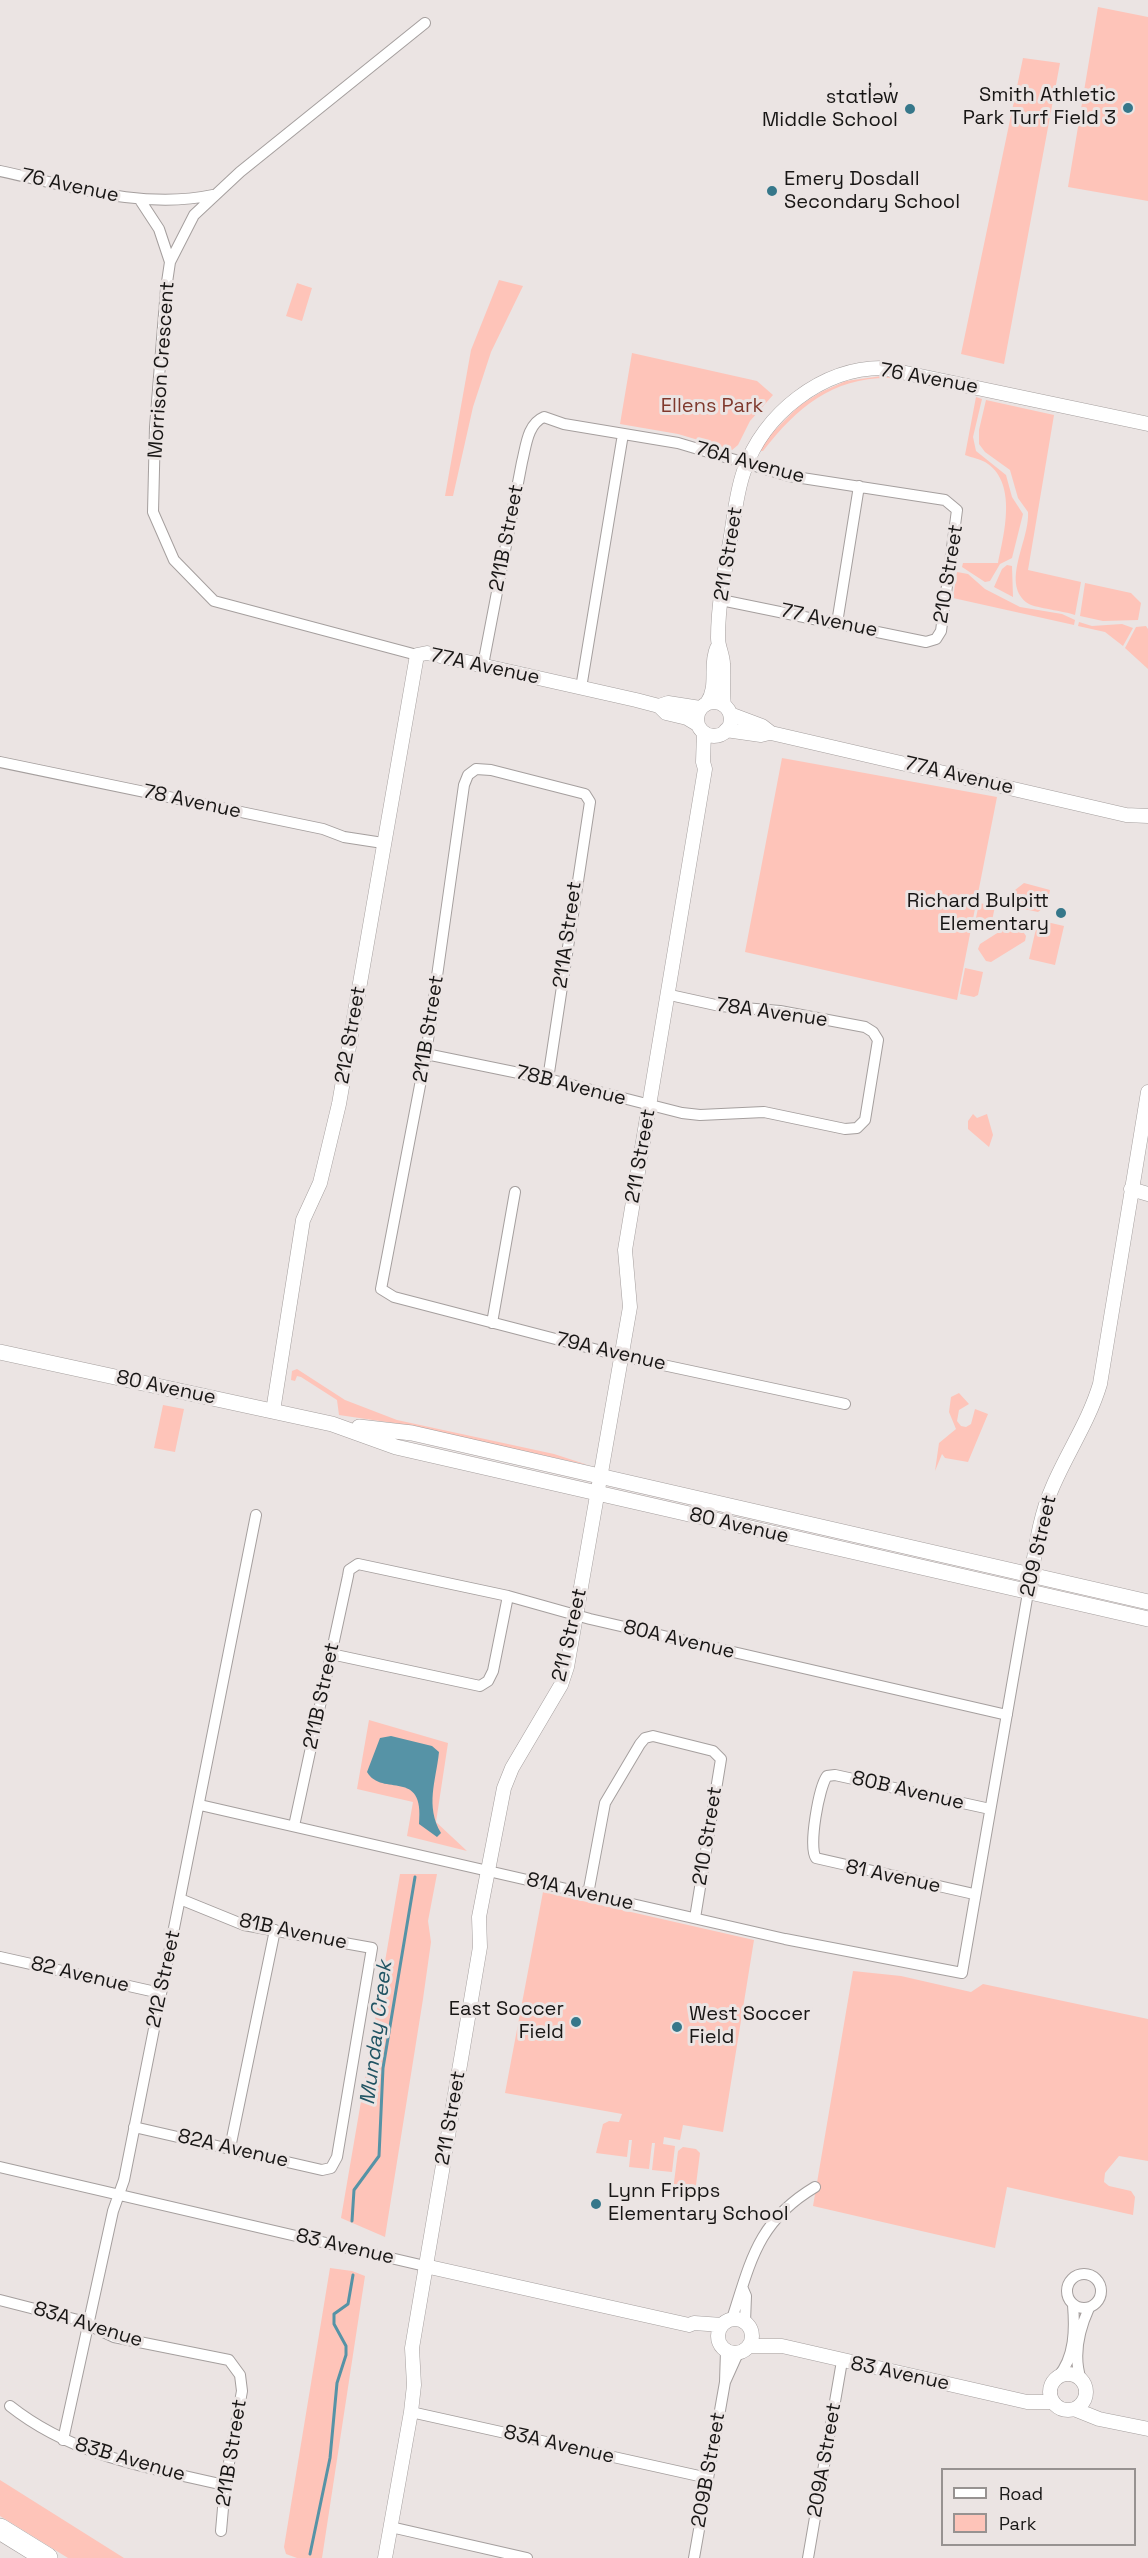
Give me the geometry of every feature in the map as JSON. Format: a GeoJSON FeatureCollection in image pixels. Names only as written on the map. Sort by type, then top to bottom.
{"type":"FeatureCollection","features":[{"type":"Feature","properties":{"kind":"highway"},"geometry":{"type":"LineString","coordinates":[[0,2529],[47,2558]]}},
{"type":"Feature","properties":{"kind":"main road","name":"80 Avenue"},"geometry":{"type":"LineString","coordinates":[[0,1352],[332,1424],[412,1433],[1029,1584],[1148,1619]]}},
{"type":"Feature","properties":{"kind":"main road","name":"80 Avenue"},"geometry":{"type":"LineString","coordinates":[[332,1424],[396,1447],[597,1494],[1029,1584],[1148,1602]]}},
{"type":"Feature","properties":{"kind":"street","name":"Morrison Crescent"},"geometry":{"type":"LineString","coordinates":[[417,655],[214,601],[174,560],[153,512],[155,427],[165,292],[171,262],[194,215],[213,195],[425,23]]}},
{"type":"Feature","properties":{"kind":"street","name":"76 Avenue"},"geometry":{"type":"LineString","coordinates":[[0,171],[140,200],[187,201],[213,195]]}},
{"type":"Feature","properties":{"kind":"street","name":"76 Avenue"},"geometry":{"type":"LineString","coordinates":[[140,200],[159,229],[171,262]]}},
{"type":"Feature","properties":{"kind":"street","name":"76 Avenue"},"geometry":{"type":"LineString","coordinates":[[747,464],[766,429],[780,413],[836,376],[868,368],[906,372],[1148,424]]}},
{"type":"Feature","properties":{"kind":"street","name":"76A Avenue"},"geometry":{"type":"LineString","coordinates":[[544,417],[564,424],[678,443],[789,476],[945,500],[956,507]]}},
{"type":"Feature","properties":{"kind":"street","name":"211B Street"},"geometry":{"type":"LineString","coordinates":[[483,665],[522,462],[530,430],[538,419],[544,417]]}},
{"type":"Feature","properties":{"kind":"street"},"geometry":{"type":"LineString","coordinates":[[581,688],[623,434]]}},
{"type":"Feature","properties":{"kind":"street","name":"211 Street"},"geometry":{"type":"LineString","coordinates":[[704,706],[712,693],[721,600],[747,464]]}},
{"type":"Feature","properties":{"kind":"street"},"geometry":{"type":"LineString","coordinates":[[837,623],[859,486]]}},
{"type":"Feature","properties":{"kind":"street","name":"210 Street"},"geometry":{"type":"LineString","coordinates":[[936,639],[941,631],[958,517],[956,507]]}},
{"type":"Feature","properties":{"kind":"street","name":"77 Avenue"},"geometry":{"type":"LineString","coordinates":[[721,600],[926,642],[936,639]]}},
{"type":"Feature","properties":{"kind":"street","name":"211 Street"},"geometry":{"type":"LineString","coordinates":[[718,646],[723,655],[727,710]]}},
{"type":"Feature","properties":{"kind":"street","name":"77A Avenue"},"geometry":{"type":"LineString","coordinates":[[417,655],[427,652],[659,706],[668,703],[704,706]]}},
{"type":"Feature","properties":{"kind":"street","name":"212 Street"},"geometry":{"type":"LineString","coordinates":[[273,1411],[303,1220],[320,1183],[339,1104],[417,655]]}},
{"type":"Feature","properties":{"kind":"street"},"geometry":{"type":"LineString","coordinates":[[715,702],[727,710],[731,720],[723,733],[701,729],[704,706],[715,702]]}},
{"type":"Feature","properties":{"kind":"street","name":"77A Avenue"},"geometry":{"type":"LineString","coordinates":[[659,706],[666,713],[687,718],[701,729]]}},
{"type":"Feature","properties":{"kind":"street","name":"77A Avenue"},"geometry":{"type":"LineString","coordinates":[[727,710],[762,726],[771,733]]}},
{"type":"Feature","properties":{"kind":"street","name":"211 Street"},"geometry":{"type":"LineString","coordinates":[[385,2558],[411,2412],[414,2385],[411,2355],[480,1947],[479,1917],[507,1777],[561,1685],[577,1615],[630,1307],[625,1250],[705,769],[701,729]]}},
{"type":"Feature","properties":{"kind":"street","name":"77A Avenue"},"geometry":{"type":"LineString","coordinates":[[723,733],[760,735],[771,733],[1126,815],[1148,816]]}},
{"type":"Feature","properties":{"kind":"street","name":"211 Street"},"geometry":{"type":"LineString","coordinates":[[705,769],[723,733]]}},
{"type":"Feature","properties":{"kind":"street","name":"78 Avenue"},"geometry":{"type":"LineString","coordinates":[[0,762],[324,829],[344,837],[383,843]]}},
{"type":"Feature","properties":{"kind":"street","name":"211B Street"},"geometry":{"type":"LineString","coordinates":[[381,1289],[426,1054],[464,785],[473,770],[491,770],[585,794]]}},
{"type":"Feature","properties":{"kind":"street","name":"211A Street"},"geometry":{"type":"LineString","coordinates":[[548,1079],[581,849],[590,802],[585,794]]}},
{"type":"Feature","properties":{"kind":"street"},"geometry":{"type":"LineString","coordinates":[[1126,815],[1148,822]]}},
{"type":"Feature","properties":{"kind":"street","name":"78A Avenue"},"geometry":{"type":"LineString","coordinates":[[669,995],[720,1006],[801,1015],[865,1027],[873,1032],[878,1040],[866,1120],[857,1128]]}},
{"type":"Feature","properties":{"kind":"street","name":"78B Avenue"},"geometry":{"type":"LineString","coordinates":[[426,1054],[548,1079],[700,1115],[764,1112],[845,1129],[857,1128]]}},
{"type":"Feature","properties":{"kind":"street","name":"209 Street"},"geometry":{"type":"LineString","coordinates":[[962,1974],[1029,1584],[1046,1505],[1053,1485],[1092,1410],[1100,1384],[1148,1092]]}},
{"type":"Feature","properties":{"kind":"street"},"geometry":{"type":"LineString","coordinates":[[1131,1189],[1148,1194]]}},
{"type":"Feature","properties":{"kind":"street"},"geometry":{"type":"LineString","coordinates":[[492,1323],[515,1192]]}},
{"type":"Feature","properties":{"kind":"street","name":"79A Avenue"},"geometry":{"type":"LineString","coordinates":[[381,1289],[394,1298],[621,1356],[845,1404]]}},
{"type":"Feature","properties":{"kind":"street","name":"212 Street"},"geometry":{"type":"LineString","coordinates":[[63,2440],[134,2127],[256,1515]]}},
{"type":"Feature","properties":{"kind":"street","name":"80A Avenue"},"geometry":{"type":"LineString","coordinates":[[352,1567],[365,1563],[1007,1715]]}},
{"type":"Feature","properties":{"kind":"street","name":"211B Street"},"geometry":{"type":"LineString","coordinates":[[294,1826],[348,1576],[352,1567]]}},
{"type":"Feature","properties":{"kind":"street"},"geometry":{"type":"LineString","coordinates":[[331,1654],[480,1686],[486,1683],[493,1671],[508,1596]]}},
{"type":"Feature","properties":{"kind":"street","name":"210 Street"},"geometry":{"type":"LineString","coordinates":[[588,1894],[605,1803],[645,1738],[653,1736],[719,1754],[721,1759],[695,1918]]}},
{"type":"Feature","properties":{"kind":"street","name":"80B Avenue"},"geometry":{"type":"LineString","coordinates":[[814,1856],[813,1840],[820,1792],[827,1776],[844,1776],[990,1809]]}},
{"type":"Feature","properties":{"kind":"street","name":"81A Avenue"},"geometry":{"type":"LineString","coordinates":[[200,1805],[695,1918],[962,1974]]}},
{"type":"Feature","properties":{"kind":"street","name":"81 Avenue"},"geometry":{"type":"LineString","coordinates":[[814,1856],[831,1863],[974,1894]]}},
{"type":"Feature","properties":{"kind":"street","name":"81B Avenue"},"geometry":{"type":"LineString","coordinates":[[180,1899],[244,1924],[372,1948],[336,2157],[332,2168]]}},
{"type":"Feature","properties":{"kind":"street"},"geometry":{"type":"LineString","coordinates":[[230,2148],[275,1930]]}},
{"type":"Feature","properties":{"kind":"street","name":"82 Avenue"},"geometry":{"type":"LineString","coordinates":[[0,1957],[160,1993]]}},
{"type":"Feature","properties":{"kind":"street","name":"82A Avenue"},"geometry":{"type":"LineString","coordinates":[[134,2127],[322,2170],[332,2168]]}},
{"type":"Feature","properties":{"kind":"street","name":"83 Avenue"},"geometry":{"type":"LineString","coordinates":[[0,2168],[119,2197],[689,2325],[694,2323],[735,2336],[1027,2402],[1054,2389]]}},
{"type":"Feature","properties":{"kind":"street","name":"209B Street"},"geometry":{"type":"LineString","coordinates":[[694,2558],[725,2382],[746,2296],[743,2289],[759,2242],[767,2229],[777,2215],[815,2187]]}},
{"type":"Feature","properties":{"kind":"street"},"geometry":{"type":"LineString","coordinates":[[1087,2274],[1096,2280],[1101,2290],[1098,2301],[1089,2308],[1082,2325],[1077,2356],[1081,2380],[1086,2390],[1079,2404],[1063,2409],[1054,2389],[1071,2352],[1073,2305],[1067,2295],[1068,2284],[1076,2276],[1087,2274]]}},
{"type":"Feature","properties":{"kind":"street","name":"83A Avenue"},"geometry":{"type":"LineString","coordinates":[[0,2300],[78,2320],[114,2337],[229,2360],[240,2374]]}},
{"type":"Feature","properties":{"kind":"street"},"geometry":{"type":"LineString","coordinates":[[1073,2305],[1089,2308]]}},
{"type":"Feature","properties":{"kind":"street","name":"209A Street"},"geometry":{"type":"LineString","coordinates":[[808,2558],[842,2361]]}},
{"type":"Feature","properties":{"kind":"street","name":"211B Street"},"geometry":{"type":"LineString","coordinates":[[221,2531],[225,2485],[242,2391],[240,2374]]}},
{"type":"Feature","properties":{"kind":"street"},"geometry":{"type":"LineString","coordinates":[[1054,2389],[1070,2374],[1081,2380]]}},
{"type":"Feature","properties":{"kind":"street"},"geometry":{"type":"LineString","coordinates":[[1079,2404],[1099,2419],[1148,2429]]}},
{"type":"Feature","properties":{"kind":"street","name":"83B Avenue"},"geometry":{"type":"LineString","coordinates":[[10,2406],[26,2419],[63,2440],[98,2455],[139,2467],[225,2485]]}},
{"type":"Feature","properties":{"kind":"street","name":"83A Avenue"},"geometry":{"type":"LineString","coordinates":[[411,2412],[708,2478]]}},
{"type":"Feature","properties":{"kind":"street"},"geometry":{"type":"LineString","coordinates":[[391,2527],[527,2558]]}},
{"type":"Feature","properties":{"kind":"green space"},"geometry":{"type":"Polygon","coordinates":[[[1098,7],[1148,17],[1148,201],[1068,187],[1098,7]]]}},
{"type":"Feature","properties":{"kind":"green space"},"geometry":{"type":"Polygon","coordinates":[[[1023,58],[1060,63],[1004,364],[961,354],[1023,58]]]}},
{"type":"Feature","properties":{"kind":"green space"},"geometry":{"type":"Polygon","coordinates":[[[499,280],[523,286],[491,352],[473,407],[453,496],[445,496],[471,350],[499,280]]]}},
{"type":"Feature","properties":{"kind":"green space"},"geometry":{"type":"Polygon","coordinates":[[[297,283],[312,288],[302,321],[286,316],[297,283]]]}},
{"type":"Feature","properties":{"kind":"green space","name":"Ellens Park"},"geometry":{"type":"Polygon","coordinates":[[[632,353],[757,381],[773,395],[750,421],[738,445],[732,450],[678,434],[620,424],[632,353]]]}},
{"type":"Feature","properties":{"kind":"green space"},"geometry":{"type":"Polygon","coordinates":[[[889,375],[906,379],[861,380],[824,394],[792,418],[763,451],[759,451],[763,442],[799,406],[821,392],[846,381],[889,375]]]}},
{"type":"Feature","properties":{"kind":"green space"},"geometry":{"type":"Polygon","coordinates":[[[976,397],[982,399],[973,437],[976,451],[1006,475],[1012,497],[1023,514],[1012,558],[1000,564],[990,581],[985,582],[962,567],[963,563],[998,563],[1006,510],[1003,484],[997,473],[986,462],[965,455],[976,397]]]}},
{"type":"Feature","properties":{"kind":"green space"},"geometry":{"type":"Polygon","coordinates":[[[986,400],[1054,415],[1028,570],[1081,582],[1075,615],[1029,604],[1020,596],[1016,586],[1016,574],[1028,512],[1018,498],[1010,470],[985,452],[979,444],[979,430],[986,400]]]}},
{"type":"Feature","properties":{"kind":"green space"},"geometry":{"type":"Polygon","coordinates":[[[1007,565],[1012,566],[1013,597],[994,587],[1002,569],[1007,565]]]}},
{"type":"Feature","properties":{"kind":"green space"},"geometry":{"type":"Polygon","coordinates":[[[957,572],[968,574],[985,589],[1020,607],[1062,614],[1075,620],[1074,625],[953,598],[957,572]]]}},
{"type":"Feature","properties":{"kind":"green space"},"geometry":{"type":"Polygon","coordinates":[[[1085,583],[1131,593],[1141,603],[1138,620],[1103,621],[1080,616],[1085,583]]]}},
{"type":"Feature","properties":{"kind":"green space"},"geometry":{"type":"Polygon","coordinates":[[[1079,622],[1092,626],[1122,624],[1133,628],[1123,646],[1105,632],[1078,626],[1079,622]]]}},
{"type":"Feature","properties":{"kind":"green space"},"geometry":{"type":"Polygon","coordinates":[[[1146,626],[1148,629],[1148,669],[1125,648],[1136,627],[1146,626]]]}},
{"type":"Feature","properties":{"kind":"green space"},"geometry":{"type":"Polygon","coordinates":[[[782,758],[997,797],[957,1000],[745,952],[782,758]]]}},
{"type":"Feature","properties":{"kind":"green space"},"geometry":{"type":"Polygon","coordinates":[[[1024,883],[1050,890],[1047,905],[1038,912],[1015,907],[1015,890],[1024,883]]]}},
{"type":"Feature","properties":{"kind":"green space"},"geometry":{"type":"Polygon","coordinates":[[[979,903],[995,906],[990,931],[974,928],[979,903]]]}},
{"type":"Feature","properties":{"kind":"green space"},"geometry":{"type":"Polygon","coordinates":[[[1038,920],[1064,926],[1055,965],[1029,959],[1038,920]]]}},
{"type":"Feature","properties":{"kind":"green space"},"geometry":{"type":"Polygon","coordinates":[[[1013,923],[1018,924],[1026,936],[1025,941],[991,962],[986,961],[978,949],[980,944],[1013,923]]]}},
{"type":"Feature","properties":{"kind":"green space"},"geometry":{"type":"Polygon","coordinates":[[[965,968],[983,972],[978,995],[974,997],[960,994],[965,968]]]}},
{"type":"Feature","properties":{"kind":"green space"},"geometry":{"type":"Polygon","coordinates":[[[973,1114],[977,1118],[987,1114],[993,1135],[989,1147],[968,1129],[968,1121],[973,1114]]]}},
{"type":"Feature","properties":{"kind":"green space"},"geometry":{"type":"Polygon","coordinates":[[[297,1369],[345,1400],[397,1420],[554,1454],[588,1465],[400,1424],[339,1415],[337,1400],[301,1377],[297,1376],[295,1381],[291,1380],[292,1371],[297,1369]]]}},
{"type":"Feature","properties":{"kind":"green space"},"geometry":{"type":"Polygon","coordinates":[[[959,1393],[969,1404],[959,1410],[957,1421],[961,1426],[966,1427],[971,1424],[975,1409],[988,1414],[968,1462],[945,1458],[942,1454],[935,1471],[939,1443],[956,1429],[949,1412],[951,1397],[959,1393]]]}},
{"type":"Feature","properties":{"kind":"green space"},"geometry":{"type":"Polygon","coordinates":[[[163,1405],[184,1409],[175,1452],[154,1448],[163,1405]]]}},
{"type":"Feature","properties":{"kind":"green space"},"geometry":{"type":"Polygon","coordinates":[[[369,1720],[448,1743],[436,1822],[467,1851],[407,1836],[413,1802],[357,1789],[369,1720]]]}},
{"type":"Feature","properties":{"kind":"green space"},"geometry":{"type":"Polygon","coordinates":[[[400,1874],[437,1874],[428,1921],[431,1942],[423,1999],[385,2237],[341,2218],[400,1874]]]}},
{"type":"Feature","properties":{"kind":"green space"},"geometry":{"type":"Polygon","coordinates":[[[543,1892],[754,1940],[723,2132],[683,2125],[680,2140],[664,2137],[663,2144],[675,2146],[672,2172],[652,2170],[655,2143],[652,2143],[649,2169],[629,2167],[632,2140],[629,2140],[627,2157],[596,2153],[603,2124],[609,2121],[619,2122],[622,2114],[505,2093],[543,1892]]]}},
{"type":"Feature","properties":{"kind":"green space"},"geometry":{"type":"Polygon","coordinates":[[[853,1971],[901,1976],[971,1992],[983,1984],[1148,2019],[1148,2161],[1119,2156],[1105,2173],[1104,2182],[1109,2186],[1131,2191],[1135,2197],[1133,2215],[1007,2187],[995,2248],[813,2206],[853,1971]]]}},
{"type":"Feature","properties":{"kind":"green space"},"geometry":{"type":"Polygon","coordinates":[[[683,2147],[696,2149],[700,2153],[695,2193],[691,2196],[677,2195],[673,2190],[678,2151],[683,2147]]]}},
{"type":"Feature","properties":{"kind":"green space"},"geometry":{"type":"Polygon","coordinates":[[[330,2268],[352,2271],[365,2276],[322,2558],[297,2558],[286,2554],[284,2547],[330,2268]]]}},
{"type":"Feature","properties":{"kind":"green space"},"geometry":{"type":"Polygon","coordinates":[[[0,2480],[124,2558],[68,2558],[0,2516],[0,2480]]]}},
{"type":"Feature","properties":{"kind":"water"},"geometry":{"type":"Polygon","coordinates":[[[391,1736],[432,1746],[439,1752],[433,1803],[436,1823],[441,1833],[437,1837],[419,1824],[419,1806],[416,1795],[401,1786],[382,1783],[367,1772],[380,1738],[391,1736]]]}},
{"type":"Feature","properties":{"kind":"waterway","name":"Munday Creek"},"geometry":{"type":"LineString","coordinates":[[352,2221],[354,2190],[379,2156],[383,2068],[415,1877]]}},
{"type":"Feature","properties":{"kind":"waterway","name":"Munday Creek"},"geometry":{"type":"LineString","coordinates":[[310,2554],[330,2458],[337,2383],[346,2355],[346,2346],[334,2324],[334,2314],[348,2304],[353,2275]]}},
{"type":"Feature","properties":{"kind":"place","name":"Smith Athletic Park Turf Field 3"},"geometry":{"type":"Point","coordinates":[1128,108]}},
{"type":"Feature","properties":{"kind":"place","name":"stɑtl̓əw̓ Middle School"},"geometry":{"type":"Point","coordinates":[910,109]}},
{"type":"Feature","properties":{"kind":"place","name":"Emery Dosdall Secondary School"},"geometry":{"type":"Point","coordinates":[772,191]}},
{"type":"Feature","properties":{"kind":"place","name":"Richard Bulpitt Elementary"},"geometry":{"type":"Point","coordinates":[1061,913]}},
{"type":"Feature","properties":{"kind":"place","name":"East Soccer Field"},"geometry":{"type":"Point","coordinates":[576,2022]}},
{"type":"Feature","properties":{"kind":"place","name":"West Soccer Field"},"geometry":{"type":"Point","coordinates":[677,2027]}},
{"type":"Feature","properties":{"kind":"place","name":"Lynn Fripps Elementary School"},"geometry":{"type":"Point","coordinates":[596,2204]}}]}
